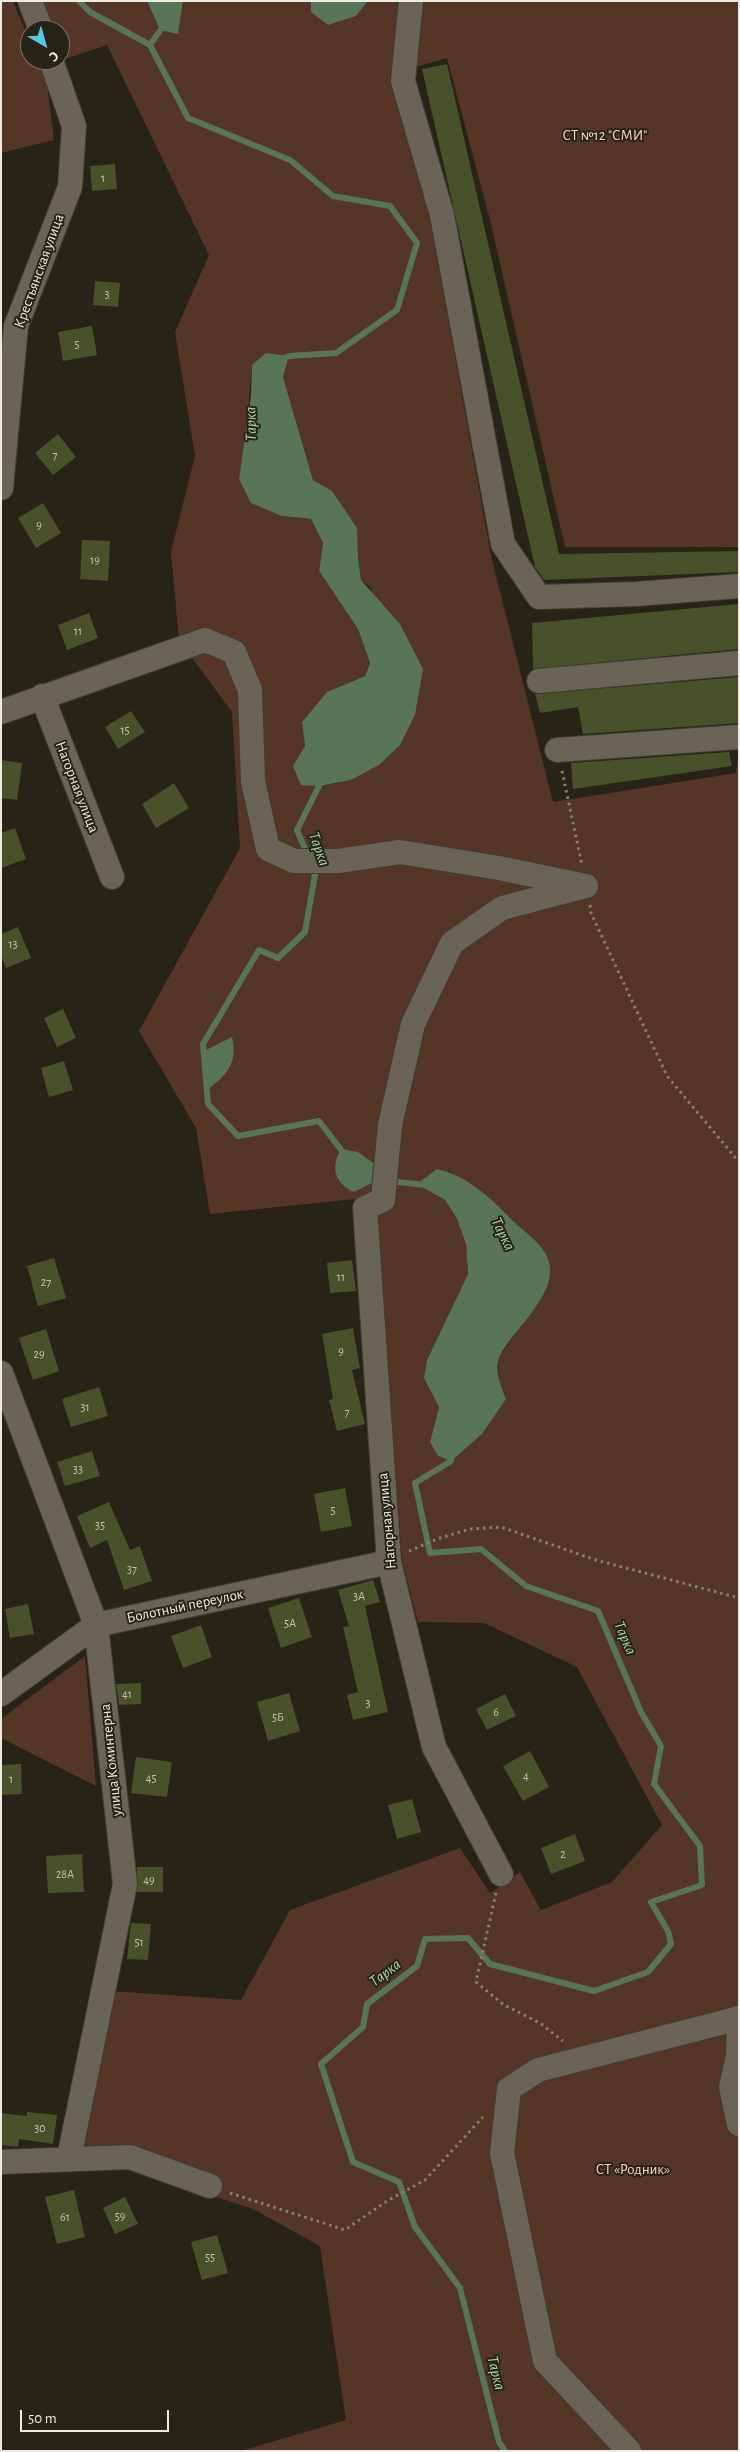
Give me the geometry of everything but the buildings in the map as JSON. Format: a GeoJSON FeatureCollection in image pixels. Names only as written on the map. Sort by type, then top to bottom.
{"type":"FeatureCollection","features":[{"type":"Feature","properties":{"kind":"street"},"geometry":{"type":"LineString","coordinates":[[30,1],[37,20]]}},
{"type":"Feature","properties":{"kind":"street"},"geometry":{"type":"LineString","coordinates":[[411,1],[403,81],[442,214],[503,544],[539,596],[636,594],[739,586]]}},
{"type":"Feature","properties":{"kind":"street","name":"Крестьянская улица"},"geometry":{"type":"LineString","coordinates":[[1,488],[16,326],[70,187],[74,126],[54,70]]}},
{"type":"Feature","properties":{"kind":"street"},"geometry":{"type":"LineString","coordinates":[[1,712],[205,640],[234,652],[250,690],[253,781],[268,850],[294,861],[338,860],[400,852],[499,868],[586,886]]}},
{"type":"Feature","properties":{"kind":"street"},"geometry":{"type":"LineString","coordinates":[[539,681],[739,663]]}},
{"type":"Feature","properties":{"kind":"street","name":"Нагорная улица"},"geometry":{"type":"LineString","coordinates":[[42,696],[112,877]]}},
{"type":"Feature","properties":{"kind":"street"},"geometry":{"type":"LineString","coordinates":[[557,750],[739,737]]}},
{"type":"Feature","properties":{"kind":"street","name":"Нагорная улица"},"geometry":{"type":"LineString","coordinates":[[501,1874],[434,1747],[389,1562],[374,1204],[387,1167],[390,1125],[414,1024],[452,943],[502,908],[586,886]]}},
{"type":"Feature","properties":{"kind":"street","name":"улица Коминтерна"},"geometry":{"type":"LineString","coordinates":[[1,1373],[96,1625],[125,1884],[68,2158]]}},
{"type":"Feature","properties":{"kind":"street","name":"Болотный переулок"},"geometry":{"type":"LineString","coordinates":[[1,1694],[96,1625],[389,1562]]}},
{"type":"Feature","properties":{"kind":"street"},"geometry":{"type":"LineString","coordinates":[[629,2451],[545,2361],[502,2153],[509,2089],[538,2070],[739,2018],[738,2056],[731,2087],[739,2124]]}},
{"type":"Feature","properties":{"kind":"street"},"geometry":{"type":"LineString","coordinates":[[1,2162],[130,2157],[210,2186]]}},
{"type":"Feature","properties":{"kind":"path"},"geometry":{"type":"LineString","coordinates":[[557,750],[591,913],[667,1076],[739,1162]]}},
{"type":"Feature","properties":{"kind":"path"},"geometry":{"type":"LineString","coordinates":[[411,1550],[440,1538],[470,1529],[501,1528],[596,1560],[739,1598]]}},
{"type":"Feature","properties":{"kind":"path"},"geometry":{"type":"LineString","coordinates":[[491,1912],[476,1982],[504,2005],[540,2023],[585,2057]]}},
{"type":"Feature","properties":{"kind":"path"},"geometry":{"type":"LineString","coordinates":[[210,2186],[345,2230],[387,2201],[425,2180],[509,2089]]}},
{"type":"Feature","properties":{"kind":"green space"},"geometry":{"type":"Polygon","coordinates":[[[1,1],[13,1],[21,20],[20,70],[42,70],[47,84],[54,140],[1,153],[1,1]]]}},
{"type":"Feature","properties":{"kind":"green space"},"geometry":{"type":"Polygon","coordinates":[[[43,1],[147,1],[160,30],[178,33],[183,1],[311,1],[311,12],[356,16],[368,1],[739,1],[739,547],[565,547],[490,220],[447,58],[390,74],[430,219],[491,556],[553,802],[736,773],[739,746],[739,2451],[241,2451],[346,2420],[320,2246],[253,2209],[128,2168],[73,2171],[111,1991],[241,2000],[290,1910],[460,1848],[490,1893],[520,1872],[541,1910],[612,1882],[662,1825],[577,1667],[484,1623],[418,1622],[402,1561],[375,1197],[210,1214],[196,1128],[139,1031],[240,848],[232,712],[179,640],[171,552],[195,456],[175,332],[209,255],[107,45],[70,57],[70,20],[50,20],[43,1]],[[289,356],[252,365],[246,436],[282,516],[311,519],[323,543],[319,571],[358,629],[370,663],[365,676],[327,692],[302,722],[305,746],[319,786],[351,780],[379,765],[371,588],[361,580],[358,557],[332,491],[313,480],[283,377],[289,356]],[[449,1171],[418,1184],[445,1200],[457,1219],[466,1244],[468,1274],[427,1360],[439,1407],[430,1442],[468,1445],[482,1434],[506,1399],[499,1379],[498,1359],[534,1306],[538,1244],[522,1232],[488,1197],[449,1171]]]}},
{"type":"Feature","properties":{"kind":"green space"},"geometry":{"type":"Polygon","coordinates":[[[85,1656],[96,1786],[1,1738],[1,1719],[85,1656]]]}},
{"type":"Feature","properties":{"kind":"water"},"geometry":{"type":"Polygon","coordinates":[[[147,1],[183,1],[178,34],[160,30],[147,1]]]}},
{"type":"Feature","properties":{"kind":"water"},"geometry":{"type":"Polygon","coordinates":[[[311,1],[368,1],[356,16],[328,25],[311,12],[311,1]]]}},
{"type":"Feature","properties":{"kind":"water"},"geometry":{"type":"Polygon","coordinates":[[[266,353],[289,356],[283,377],[313,480],[332,491],[357,528],[361,580],[400,624],[423,669],[415,715],[400,745],[379,765],[351,780],[319,786],[301,785],[293,766],[305,746],[302,722],[327,692],[365,676],[370,663],[358,629],[319,571],[323,543],[311,519],[282,516],[251,503],[239,479],[251,395],[252,365],[266,353]]]}},
{"type":"Feature","properties":{"kind":"water"},"geometry":{"type":"Polygon","coordinates":[[[232,1037],[233,1054],[229,1068],[207,1090],[204,1051],[232,1037]]]}},
{"type":"Feature","properties":{"kind":"water"},"geometry":{"type":"Polygon","coordinates":[[[341,1149],[358,1152],[376,1165],[378,1180],[354,1192],[342,1184],[335,1168],[341,1149]]]}},
{"type":"Feature","properties":{"kind":"water"},"geometry":{"type":"Polygon","coordinates":[[[437,1169],[467,1181],[494,1202],[543,1249],[549,1262],[550,1274],[547,1287],[541,1299],[499,1358],[497,1368],[506,1399],[482,1434],[451,1461],[438,1456],[430,1442],[439,1407],[424,1378],[427,1360],[468,1274],[466,1244],[457,1219],[445,1200],[417,1184],[437,1169]]]}},
{"type":"Feature","properties":{"kind":"waterway"},"geometry":{"type":"LineString","coordinates":[[79,1],[90,12],[150,45]]}},
{"type":"Feature","properties":{"kind":"waterway","name":"Тарка"},"geometry":{"type":"LineString","coordinates":[[164,25],[150,45],[188,118],[290,160],[333,196],[390,206],[417,243],[397,310],[336,353],[289,356],[282,359]]}},
{"type":"Feature","properties":{"kind":"waterway","name":"Тарка"},"geometry":{"type":"LineString","coordinates":[[308,856],[297,830],[319,786],[318,778]]}},
{"type":"Feature","properties":{"kind":"waterway","name":"Тарка"},"geometry":{"type":"LineString","coordinates":[[311,866],[315,875],[305,932],[278,958],[259,950],[203,1044],[208,1104],[238,1136],[319,1121],[345,1155]]}},
{"type":"Feature","properties":{"kind":"waterway","name":"Тарка"},"geometry":{"type":"LineString","coordinates":[[390,1181],[425,1185]]}},
{"type":"Feature","properties":{"kind":"waterway","name":"Тарка"},"geometry":{"type":"LineString","coordinates":[[450,1453],[451,1461],[415,1483],[430,1553],[481,1549],[526,1586],[598,1611],[641,1712],[661,1746],[654,1784],[700,1846],[702,1885],[651,1902],[668,1931],[671,1944],[648,1972],[594,1991],[490,1964],[468,1938],[425,1939],[417,1966],[367,2004],[363,2027],[321,2064],[353,2162],[399,2182],[415,2227],[460,2288],[499,2442],[505,2451]]}},
{"type":"Feature","properties":{"kind":"park label","name":"СТ №12 \"СМИ\""},"geometry":{"type":"Point","coordinates":[605,135]}},
{"type":"Feature","properties":{"kind":"park label","name":"СТ «Родник»"},"geometry":{"type":"Point","coordinates":[633,2169]}}]}
